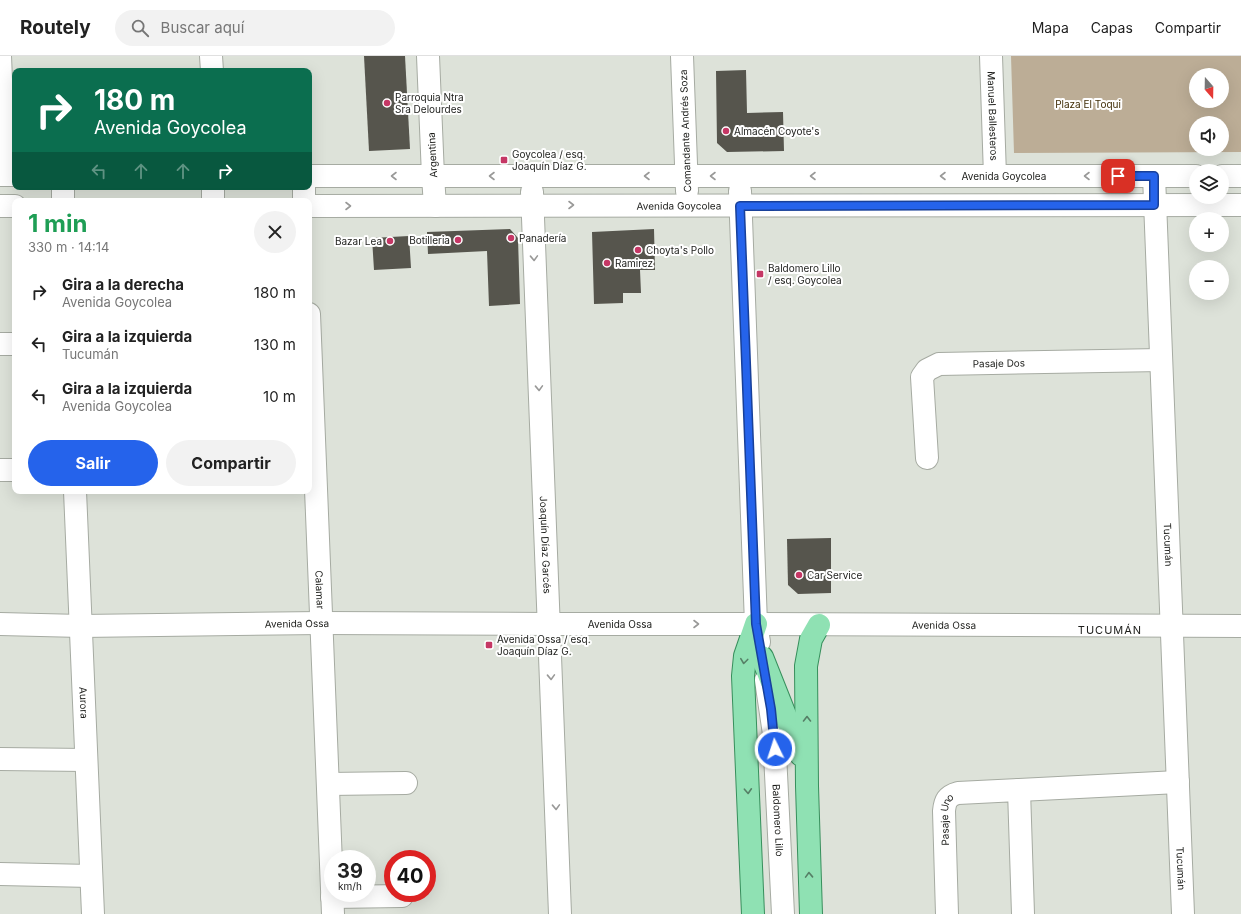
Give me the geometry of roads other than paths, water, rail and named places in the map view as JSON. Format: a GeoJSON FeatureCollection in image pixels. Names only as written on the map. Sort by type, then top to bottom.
{"type":"FeatureCollection","features":[{"type":"Feature","properties":{"kind":"main road"},"geometry":{"type":"LineString","coordinates":[[753,914],[743,676],[745,656],[756,624]]}},
{"type":"Feature","properties":{"kind":"main road"},"geometry":{"type":"LineString","coordinates":[[811,914],[807,786],[806,666],[811,639],[819,625]]}},
{"type":"Feature","properties":{"kind":"main road"},"geometry":{"type":"LineString","coordinates":[[762,657],[800,750],[807,786]]}},
{"type":"Feature","properties":{"kind":"street"},"geometry":{"type":"LineString","coordinates":[[0,56],[7,175]]}},
{"type":"Feature","properties":{"kind":"street"},"geometry":{"type":"LineString","coordinates":[[211,56],[212,68]]}},
{"type":"Feature","properties":{"kind":"street","name":"Argentina"},"geometry":{"type":"LineString","coordinates":[[428,56],[435,206]]}},
{"type":"Feature","properties":{"kind":"street","name":"Comandante Andrés Soza"},"geometry":{"type":"LineString","coordinates":[[682,56],[688,206]]}},
{"type":"Feature","properties":{"kind":"street","name":"Manuel Ballesteros"},"geometry":{"type":"LineString","coordinates":[[990,56],[995,176]]}},
{"type":"Feature","properties":{"kind":"street","name":"Avenida Goycolea"},"geometry":{"type":"LineString","coordinates":[[312,176],[1189,176]]}},
{"type":"Feature","properties":{"kind":"street","name":"Joaquín Díaz Garcés"},"geometry":{"type":"LineString","coordinates":[[531,176],[560,914]]}},
{"type":"Feature","properties":{"kind":"street","name":"Baldomero Lillo"},"geometry":{"type":"LineString","coordinates":[[740,176],[756,624],[774,734],[783,914]]}},
{"type":"Feature","properties":{"kind":"street","name":"Tucumán"},"geometry":{"type":"LineString","coordinates":[[1154,176],[1183,914]]}},
{"type":"Feature","properties":{"kind":"street"},"geometry":{"type":"LineString","coordinates":[[1229,176],[1241,176]]}},
{"type":"Feature","properties":{"kind":"street","name":"Avenida Goycolea"},"geometry":{"type":"LineString","coordinates":[[312,206],[1241,205]]}},
{"type":"Feature","properties":{"kind":"street"},"geometry":{"type":"LineString","coordinates":[[0,206],[12,206]]}},
{"type":"Feature","properties":{"kind":"street"},"geometry":{"type":"LineString","coordinates":[[0,344],[12,344]]}},
{"type":"Feature","properties":{"kind":"street","name":"Pasaje Dos"},"geometry":{"type":"LineString","coordinates":[[927,458],[922,377],[927,370],[939,364],[1161,360]]}},
{"type":"Feature","properties":{"kind":"street","name":"Calamar"},"geometry":{"type":"LineString","coordinates":[[312,391],[333,906]]}},
{"type":"Feature","properties":{"kind":"street"},"geometry":{"type":"LineString","coordinates":[[0,470],[12,470]]}},
{"type":"Feature","properties":{"kind":"street","name":"Aurora"},"geometry":{"type":"LineString","coordinates":[[75,494],[93,914]]}},
{"type":"Feature","properties":{"kind":"street","name":"Avenida Ossa"},"geometry":{"type":"LineString","coordinates":[[0,624],[81,626],[321,623],[1241,626]]}},
{"type":"Feature","properties":{"kind":"street"},"geometry":{"type":"LineString","coordinates":[[0,759],[86,760]]}},
{"type":"Feature","properties":{"kind":"street","name":"Pasaje Uno"},"geometry":{"type":"LineString","coordinates":[[946,914],[944,811],[946,800],[952,795],[1178,782]]}},
{"type":"Feature","properties":{"kind":"street"},"geometry":{"type":"LineString","coordinates":[[328,784],[406,783]]}},
{"type":"Feature","properties":{"kind":"street"},"geometry":{"type":"LineString","coordinates":[[1019,790],[1023,914]]}},
{"type":"Feature","properties":{"kind":"street"},"geometry":{"type":"LineString","coordinates":[[0,874],[91,876]]}},
{"type":"Feature","properties":{"kind":"street"},"geometry":{"type":"LineString","coordinates":[[333,906],[384,899]]}},
{"type":"Feature","properties":{"kind":"place","name":"Parroquia Ntra Sra Delourdes"},"geometry":{"type":"Point","coordinates":[387,103]}},
{"type":"Feature","properties":{"kind":"place","name":"Almacén Coyote's"},"geometry":{"type":"Point","coordinates":[726,131]}},
{"type":"Feature","properties":{"kind":"place","name":"Goycolea / esq. Joaquín Díaz G."},"geometry":{"type":"Point","coordinates":[504,160]}},
{"type":"Feature","properties":{"kind":"place","name":"Panadería"},"geometry":{"type":"Point","coordinates":[511,238]}},
{"type":"Feature","properties":{"kind":"place","name":"Botilleria"},"geometry":{"type":"Point","coordinates":[458,240]}},
{"type":"Feature","properties":{"kind":"place","name":"Bazar Lea"},"geometry":{"type":"Point","coordinates":[390,241]}},
{"type":"Feature","properties":{"kind":"place","name":"Choyta's Pollo"},"geometry":{"type":"Point","coordinates":[638,250]}},
{"type":"Feature","properties":{"kind":"place","name":"Ramirez"},"geometry":{"type":"Point","coordinates":[607,263]}},
{"type":"Feature","properties":{"kind":"place","name":"Baldomero Lillo / esq. Goycolea"},"geometry":{"type":"Point","coordinates":[760,274]}},
{"type":"Feature","properties":{"kind":"place","name":"Car Service"},"geometry":{"type":"Point","coordinates":[799,575]}},
{"type":"Feature","properties":{"kind":"place","name":"Avenida Ossa / esq. Joaquín Díaz G."},"geometry":{"type":"Point","coordinates":[489,645]}},
{"type":"Feature","properties":{"kind":"district","name":"TUCUMÁN"},"geometry":{"type":"Point","coordinates":[1110,630]}},
{"type":"Feature","properties":{"kind":"park label","name":"Plaza El Toqui"},"geometry":{"type":"Point","coordinates":[1088,104]}}]}
